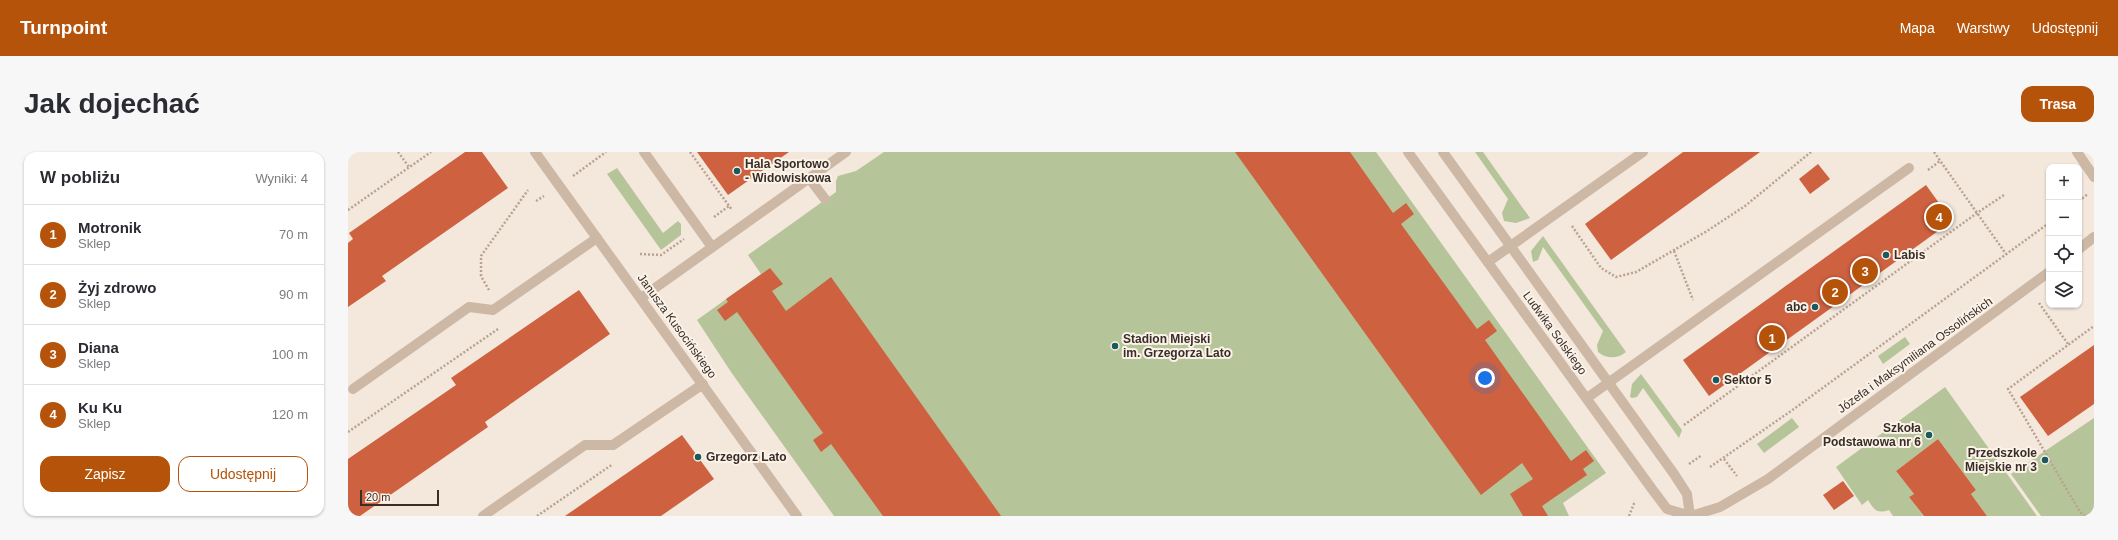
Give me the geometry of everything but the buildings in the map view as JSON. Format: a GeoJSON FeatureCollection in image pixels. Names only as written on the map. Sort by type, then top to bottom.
{"type":"FeatureCollection","features":[{"type":"Feature","properties":{"kind":"street","name":"Janusza Kusocińskiego"},"geometry":{"type":"LineString","coordinates":[[535,152],[797,516]]}},
{"type":"Feature","properties":{"kind":"street"},"geometry":{"type":"LineString","coordinates":[[644,152],[712,247]]}},
{"type":"Feature","properties":{"kind":"street"},"geometry":{"type":"LineString","coordinates":[[641,298],[846,152]]}},
{"type":"Feature","properties":{"kind":"street","name":"Ludwika Solskiego"},"geometry":{"type":"LineString","coordinates":[[1408,152],[1667,509],[1690,516],[1687,494],[1610,383],[1443,152]]}},
{"type":"Feature","properties":{"kind":"street"},"geometry":{"type":"LineString","coordinates":[[1488,262],[1643,152]]}},
{"type":"Feature","properties":{"kind":"street"},"geometry":{"type":"LineString","coordinates":[[2077,152],[2094,177]]}},
{"type":"Feature","properties":{"kind":"street"},"geometry":{"type":"LineString","coordinates":[[1586,398],[1610,383],[1909,168]]}},
{"type":"Feature","properties":{"kind":"street"},"geometry":{"type":"LineString","coordinates":[[809,178],[825,199]]}},
{"type":"Feature","properties":{"kind":"street"},"geometry":{"type":"LineString","coordinates":[[2082,247],[2094,237]]}},
{"type":"Feature","properties":{"kind":"street"},"geometry":{"type":"LineString","coordinates":[[353,390],[469,307],[493,310],[597,238]]}},
{"type":"Feature","properties":{"kind":"street","name":"Józefa i Maksymiliana Ossolińskich"},"geometry":{"type":"LineString","coordinates":[[1690,516],[1720,507],[1768,479],[2046,274]]}},
{"type":"Feature","properties":{"kind":"street"},"geometry":{"type":"LineString","coordinates":[[483,516],[585,445],[613,445],[702,384]]}},
{"type":"Feature","properties":{"kind":"path"},"geometry":{"type":"LineString","coordinates":[[398,152],[409,167]]}},
{"type":"Feature","properties":{"kind":"path"},"geometry":{"type":"LineString","coordinates":[[348,210],[430,152]]}},
{"type":"Feature","properties":{"kind":"path"},"geometry":{"type":"LineString","coordinates":[[570,178],[606,152]]}},
{"type":"Feature","properties":{"kind":"path"},"geometry":{"type":"LineString","coordinates":[[690,152],[743,225]]}},
{"type":"Feature","properties":{"kind":"path"},"geometry":{"type":"LineString","coordinates":[[1570,222],[1601,268],[1616,277],[1636,272],[1745,206],[1811,152]]}},
{"type":"Feature","properties":{"kind":"path"},"geometry":{"type":"LineString","coordinates":[[1934,152],[2006,254]]}},
{"type":"Feature","properties":{"kind":"path"},"geometry":{"type":"LineString","coordinates":[[348,431],[509,321],[481,276],[481,256],[528,190]]}},
{"type":"Feature","properties":{"kind":"path"},"geometry":{"type":"LineString","coordinates":[[1684,425],[2004,195]]}},
{"type":"Feature","properties":{"kind":"path"},"geometry":{"type":"LineString","coordinates":[[1710,467],[1724,459],[2046,225]]}},
{"type":"Feature","properties":{"kind":"path"},"geometry":{"type":"LineString","coordinates":[[1674,250],[1700,318]]}},
{"type":"Feature","properties":{"kind":"path"},"geometry":{"type":"LineString","coordinates":[[2035,298],[2068,344]]}},
{"type":"Feature","properties":{"kind":"path"},"geometry":{"type":"LineString","coordinates":[[2085,516],[2080,512],[2008,389],[2094,326]]}},
{"type":"Feature","properties":{"kind":"path"},"geometry":{"type":"LineString","coordinates":[[1683,468],[1702,455]]}},
{"type":"Feature","properties":{"kind":"path"},"geometry":{"type":"LineString","coordinates":[[1724,459],[1740,480]]}},
{"type":"Feature","properties":{"kind":"path"},"geometry":{"type":"LineString","coordinates":[[1629,516],[1635,501]]}},
{"type":"Feature","properties":{"kind":"green space","name":"Stadion Miejski im. Grzegorza Lato"},"geometry":{"type":"Polygon","coordinates":[[[884,152],[1376,152],[1606,473],[1563,503],[1569,516],[834,516],[731,372],[697,320],[761,274],[748,255],[836,192],[836,181],[838,176],[856,171],[884,152]]]}},
{"type":"Feature","properties":{"kind":"green space"},"geometry":{"type":"Polygon","coordinates":[[[1475,152],[1483,152],[1530,218],[1516,223],[1504,221],[1502,213],[1508,199],[1475,152]]]}},
{"type":"Feature","properties":{"kind":"green space"},"geometry":{"type":"Polygon","coordinates":[[[617,168],[663,233],[678,221],[681,224],[681,235],[661,250],[607,174],[617,168]]]}},
{"type":"Feature","properties":{"kind":"green space"},"geometry":{"type":"Polygon","coordinates":[[[1543,236],[1626,352],[1616,357],[1608,357],[1598,352],[1597,345],[1603,331],[1543,247],[1538,260],[1533,262],[1531,251],[1543,236]]]}},
{"type":"Feature","properties":{"kind":"green space"},"geometry":{"type":"Polygon","coordinates":[[[1905,337],[1910,344],[1883,364],[1878,356],[1905,337]]]}},
{"type":"Feature","properties":{"kind":"green space"},"geometry":{"type":"Polygon","coordinates":[[[1641,374],[1682,430],[1679,438],[1643,388],[1637,397],[1630,397],[1632,384],[1641,374]]]}},
{"type":"Feature","properties":{"kind":"green space","name":"Szkoła Podstawowa nr 6"},"geometry":{"type":"Polygon","coordinates":[[[1945,387],[2037,516],[1987,516],[1971,494],[1976,490],[1938,439],[1896,471],[1914,494],[1909,497],[1924,516],[1893,516],[1889,510],[1882,512],[1876,510],[1868,500],[1862,505],[1836,467],[1945,387]]]}},
{"type":"Feature","properties":{"kind":"green space"},"geometry":{"type":"Polygon","coordinates":[[[1792,418],[1799,427],[1764,453],[1757,444],[1792,418]]]}},
{"type":"Feature","properties":{"kind":"green space"},"geometry":{"type":"Polygon","coordinates":[[[2094,418],[2094,516],[2041,516],[2011,474],[2094,418]]]}},
{"type":"Feature","properties":{"kind":"place","name":"Hala Sportowo - Widowiskowa"},"geometry":{"type":"Point","coordinates":[737,171]}},
{"type":"Feature","properties":{"kind":"place","name":"Ku Ku"},"geometry":{"type":"Point","coordinates":[1939,217]}},
{"type":"Feature","properties":{"kind":"place","name":"Labis"},"geometry":{"type":"Point","coordinates":[1886,255]}},
{"type":"Feature","properties":{"kind":"place","name":"Diana"},"geometry":{"type":"Point","coordinates":[1865,271]}},
{"type":"Feature","properties":{"kind":"place","name":"Żyj zdrowo"},"geometry":{"type":"Point","coordinates":[1835,292]}},
{"type":"Feature","properties":{"kind":"place","name":"abc"},"geometry":{"type":"Point","coordinates":[1815,307]}},
{"type":"Feature","properties":{"kind":"place","name":"Motronik"},"geometry":{"type":"Point","coordinates":[1772,338]}},
{"type":"Feature","properties":{"kind":"place","name":"Stadion Miejski im. Grzegorza Lato"},"geometry":{"type":"Point","coordinates":[1115,346]}},
{"type":"Feature","properties":{"kind":"place","name":"Sektor 5"},"geometry":{"type":"Point","coordinates":[1716,380]}},
{"type":"Feature","properties":{"kind":"place","name":"Szkoła Podstawowa nr 6"},"geometry":{"type":"Point","coordinates":[1929,435]}},
{"type":"Feature","properties":{"kind":"place","name":"Grzegorz Lato"},"geometry":{"type":"Point","coordinates":[698,457]}},
{"type":"Feature","properties":{"kind":"place","name":"Przedszkole Miejskie nr 3"},"geometry":{"type":"Point","coordinates":[2045,460]}}]}
